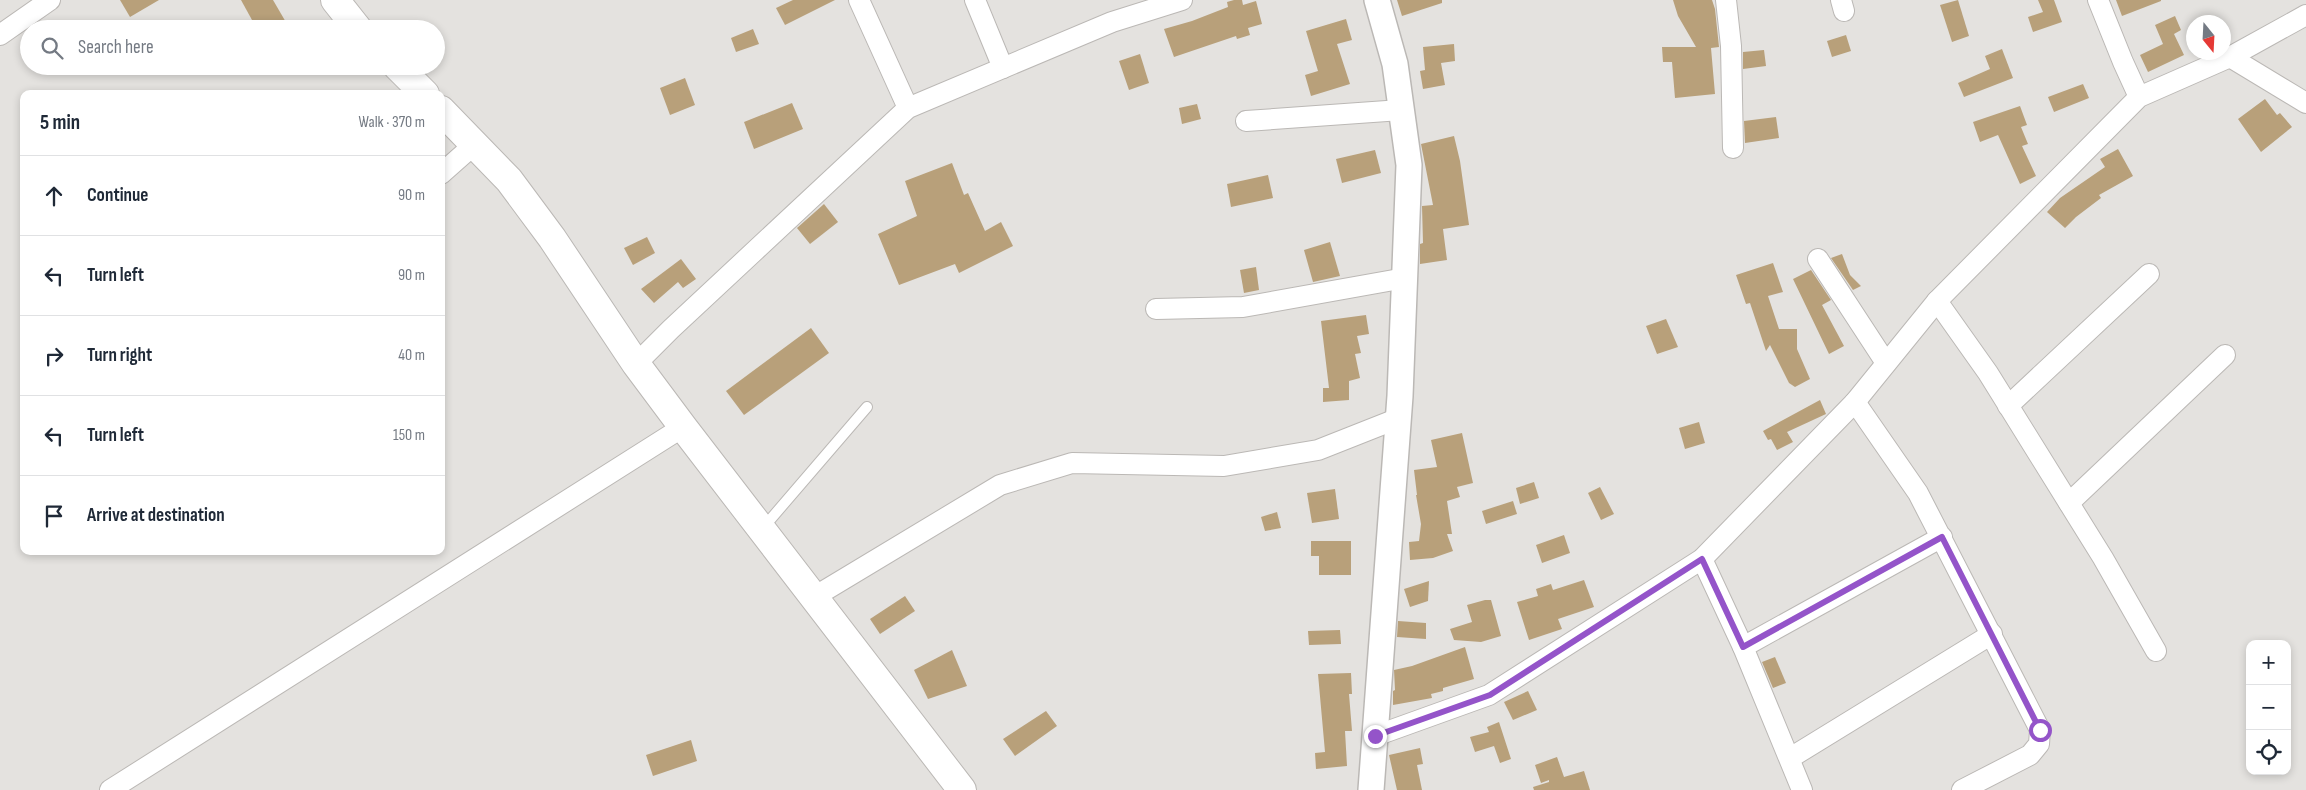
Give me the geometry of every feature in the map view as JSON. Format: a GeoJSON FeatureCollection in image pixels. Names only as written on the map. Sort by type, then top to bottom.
{"type":"FeatureCollection","features":[{"type":"Feature","properties":{"kind":"highway"},"geometry":{"type":"LineString","coordinates":[[335,0],[351,20]]}},
{"type":"Feature","properties":{"kind":"highway"},"geometry":{"type":"LineString","coordinates":[[406,75],[421,90]]}},
{"type":"Feature","properties":{"kind":"highway"},"geometry":{"type":"LineString","coordinates":[[445,114],[476,143],[509,180],[552,238],[636,364],[962,790]]}},
{"type":"Feature","properties":{"kind":"street"},"geometry":{"type":"LineString","coordinates":[[21,20],[50,0]]}},
{"type":"Feature","properties":{"kind":"street"},"geometry":{"type":"LineString","coordinates":[[859,0],[908,108]]}},
{"type":"Feature","properties":{"kind":"street"},"geometry":{"type":"LineString","coordinates":[[975,0],[1003,68]]}},
{"type":"Feature","properties":{"kind":"street"},"geometry":{"type":"LineString","coordinates":[[636,364],[908,108],[1112,22],[1182,0]]}},
{"type":"Feature","properties":{"kind":"street"},"geometry":{"type":"LineString","coordinates":[[1371,790],[1399,418],[1410,165],[1394,64],[1377,0]]}},
{"type":"Feature","properties":{"kind":"street"},"geometry":{"type":"LineString","coordinates":[[1726,0],[1732,46],[1733,148]]}},
{"type":"Feature","properties":{"kind":"street"},"geometry":{"type":"LineString","coordinates":[[2098,0],[2139,97]]}},
{"type":"Feature","properties":{"kind":"street"},"geometry":{"type":"LineString","coordinates":[[2231,56],[2306,15]]}},
{"type":"Feature","properties":{"kind":"street"},"geometry":{"type":"LineString","coordinates":[[0,35],[20,21]]}},
{"type":"Feature","properties":{"kind":"street"},"geometry":{"type":"LineString","coordinates":[[2231,58],[2306,103]]}},
{"type":"Feature","properties":{"kind":"street"},"geometry":{"type":"LineString","coordinates":[[1375,736],[1490,695],[1702,559],[1855,402],[1937,301],[2139,97],[2223,60]]}},
{"type":"Feature","properties":{"kind":"street"},"geometry":{"type":"LineString","coordinates":[[1246,121],[1401,110]]}},
{"type":"Feature","properties":{"kind":"street"},"geometry":{"type":"LineString","coordinates":[[445,170],[476,143]]}},
{"type":"Feature","properties":{"kind":"street"},"geometry":{"type":"LineString","coordinates":[[1818,259],[1886,363]]}},
{"type":"Feature","properties":{"kind":"street"},"geometry":{"type":"LineString","coordinates":[[2008,406],[2149,274]]}},
{"type":"Feature","properties":{"kind":"street"},"geometry":{"type":"LineString","coordinates":[[1156,309],[1243,307],[1405,278]]}},
{"type":"Feature","properties":{"kind":"street"},"geometry":{"type":"LineString","coordinates":[[1937,301],[2008,406],[2156,651]]}},
{"type":"Feature","properties":{"kind":"street"},"geometry":{"type":"LineString","coordinates":[[2068,503],[2225,355]]}},
{"type":"Feature","properties":{"kind":"street"},"geometry":{"type":"LineString","coordinates":[[1855,402],[1918,493],[2040,730],[2039,744],[2030,755],[1962,790]]}},
{"type":"Feature","properties":{"kind":"street"},"geometry":{"type":"LineString","coordinates":[[814,597],[1000,485],[1072,463],[1224,466],[1318,450],[1399,418]]}},
{"type":"Feature","properties":{"kind":"street"},"geometry":{"type":"LineString","coordinates":[[110,790],[683,427]]}},
{"type":"Feature","properties":{"kind":"street"},"geometry":{"type":"LineString","coordinates":[[1743,647],[1942,537]]}},
{"type":"Feature","properties":{"kind":"street"},"geometry":{"type":"LineString","coordinates":[[1702,559],[1743,647],[1802,790]]}},
{"type":"Feature","properties":{"kind":"street"},"geometry":{"type":"LineString","coordinates":[[1790,758],[1992,634]]}},
{"type":"Feature","properties":{"kind":"lane"},"geometry":{"type":"LineString","coordinates":[[762,530],[867,407]]}},
{"type":"Feature","properties":{"kind":"building"},"geometry":{"type":"Polygon","coordinates":[[[120,0],[159,0],[130,17],[120,0]]]}},
{"type":"Feature","properties":{"kind":"building"},"geometry":{"type":"Polygon","coordinates":[[[241,0],[273,0],[285,20],[252,20],[241,0]]]}},
{"type":"Feature","properties":{"kind":"building"},"geometry":{"type":"Polygon","coordinates":[[[793,0],[835,0],[785,25],[776,8],[793,0]]]}},
{"type":"Feature","properties":{"kind":"building"},"geometry":{"type":"Polygon","coordinates":[[[1242,0],[1243,5],[1256,1],[1262,24],[1248,28],[1250,35],[1237,39],[1236,36],[1174,57],[1164,29],[1192,21],[1228,7],[1227,2],[1242,0]]]}},
{"type":"Feature","properties":{"kind":"building"},"geometry":{"type":"Polygon","coordinates":[[[1397,0],[1442,0],[1442,3],[1402,16],[1397,0]]]}},
{"type":"Feature","properties":{"kind":"building"},"geometry":{"type":"Polygon","coordinates":[[[1673,0],[1712,0],[1715,9],[1719,47],[1711,48],[1715,94],[1675,98],[1672,62],[1663,62],[1662,47],[1696,47],[1678,16],[1673,0]]]}},
{"type":"Feature","properties":{"kind":"building"},"geometry":{"type":"Polygon","coordinates":[[[1958,0],[1969,36],[1952,42],[1940,5],[1958,0]]]}},
{"type":"Feature","properties":{"kind":"building"},"geometry":{"type":"Polygon","coordinates":[[[2038,0],[2054,0],[2062,22],[2033,32],[2028,17],[2043,12],[2038,0]]]}},
{"type":"Feature","properties":{"kind":"building"},"geometry":{"type":"Polygon","coordinates":[[[2116,0],[2161,0],[2161,1],[2122,16],[2116,0]]]}},
{"type":"Feature","properties":{"kind":"building"},"geometry":{"type":"Polygon","coordinates":[[[2175,16],[2181,30],[2174,34],[2184,55],[2148,72],[2140,55],[2163,44],[2155,25],[2175,16]]]}},
{"type":"Feature","properties":{"kind":"building"},"geometry":{"type":"Polygon","coordinates":[[[1346,19],[1352,40],[1337,44],[1350,84],[1311,96],[1305,75],[1318,71],[1306,31],[1346,19]]]}},
{"type":"Feature","properties":{"kind":"building"},"geometry":{"type":"Polygon","coordinates":[[[753,29],[759,44],[736,52],[731,38],[753,29]]]}},
{"type":"Feature","properties":{"kind":"building"},"geometry":{"type":"Polygon","coordinates":[[[1846,35],[1851,51],[1832,57],[1827,41],[1846,35]]]}},
{"type":"Feature","properties":{"kind":"building"},"geometry":{"type":"Polygon","coordinates":[[[1454,44],[1455,61],[1441,63],[1445,85],[1423,89],[1420,71],[1425,70],[1423,47],[1454,44]]]}},
{"type":"Feature","properties":{"kind":"building"},"geometry":{"type":"Polygon","coordinates":[[[2002,49],[2013,78],[1964,97],[1958,83],[1990,69],[1985,56],[2002,49]]]}},
{"type":"Feature","properties":{"kind":"building"},"geometry":{"type":"Polygon","coordinates":[[[1764,50],[1766,66],[1743,69],[1743,52],[1764,50]]]}},
{"type":"Feature","properties":{"kind":"building"},"geometry":{"type":"Polygon","coordinates":[[[1140,54],[1149,83],[1129,90],[1119,61],[1140,54]]]}},
{"type":"Feature","properties":{"kind":"building"},"geometry":{"type":"Polygon","coordinates":[[[685,78],[695,105],[670,115],[660,88],[685,78]]]}},
{"type":"Feature","properties":{"kind":"building"},"geometry":{"type":"Polygon","coordinates":[[[2083,84],[2089,98],[2054,112],[2048,97],[2083,84]]]}},
{"type":"Feature","properties":{"kind":"building"},"geometry":{"type":"Polygon","coordinates":[[[2265,99],[2277,115],[2280,113],[2292,127],[2261,152],[2238,119],[2265,99]]]}},
{"type":"Feature","properties":{"kind":"building"},"geometry":{"type":"Polygon","coordinates":[[[792,103],[803,129],[754,149],[744,122],[792,103]]]}},
{"type":"Feature","properties":{"kind":"building"},"geometry":{"type":"Polygon","coordinates":[[[1197,104],[1201,119],[1182,124],[1179,108],[1197,104]]]}},
{"type":"Feature","properties":{"kind":"building"},"geometry":{"type":"Polygon","coordinates":[[[2020,106],[2027,125],[2021,127],[2028,144],[2022,146],[2036,176],[2020,184],[1998,135],[1980,142],[1973,122],[2020,106]]]}},
{"type":"Feature","properties":{"kind":"building"},"geometry":{"type":"Polygon","coordinates":[[[1776,117],[1779,138],[1745,143],[1744,121],[1776,117]]]}},
{"type":"Feature","properties":{"kind":"building"},"geometry":{"type":"Polygon","coordinates":[[[1454,136],[1460,161],[1469,225],[1443,229],[1447,260],[1420,264],[1420,244],[1423,243],[1422,206],[1433,205],[1421,144],[1454,136]]]}},
{"type":"Feature","properties":{"kind":"building"},"geometry":{"type":"Polygon","coordinates":[[[2118,149],[2133,176],[2099,195],[2101,198],[2065,228],[2047,212],[2060,198],[2105,167],[2100,159],[2118,149]]]}},
{"type":"Feature","properties":{"kind":"building"},"geometry":{"type":"Polygon","coordinates":[[[1375,150],[1381,173],[1342,183],[1336,159],[1375,150]]]}},
{"type":"Feature","properties":{"kind":"building"},"geometry":{"type":"Polygon","coordinates":[[[952,163],[964,195],[968,193],[985,231],[1001,222],[1013,246],[959,273],[955,264],[899,285],[878,234],[917,216],[905,181],[952,163]]]}},
{"type":"Feature","properties":{"kind":"building"},"geometry":{"type":"Polygon","coordinates":[[[1268,175],[1273,198],[1231,207],[1227,184],[1268,175]]]}},
{"type":"Feature","properties":{"kind":"building"},"geometry":{"type":"Polygon","coordinates":[[[824,204],[838,222],[810,244],[797,228],[824,204]]]}},
{"type":"Feature","properties":{"kind":"building"},"geometry":{"type":"Polygon","coordinates":[[[647,237],[655,253],[633,265],[624,248],[647,237]]]}},
{"type":"Feature","properties":{"kind":"building"},"geometry":{"type":"Polygon","coordinates":[[[1330,242],[1340,276],[1313,282],[1304,250],[1330,242]]]}},
{"type":"Feature","properties":{"kind":"building"},"geometry":{"type":"Polygon","coordinates":[[[1842,254],[1850,275],[1861,286],[1853,290],[1831,258],[1842,254]]]}},
{"type":"Feature","properties":{"kind":"building"},"geometry":{"type":"Polygon","coordinates":[[[681,259],[696,279],[683,288],[678,282],[654,303],[641,289],[681,259]]]}},
{"type":"Feature","properties":{"kind":"building"},"geometry":{"type":"Polygon","coordinates":[[[1773,263],[1783,292],[1768,296],[1779,329],[1797,329],[1797,349],[1810,379],[1795,387],[1789,383],[1770,345],[1766,351],[1750,303],[1746,304],[1736,275],[1773,263]]]}},
{"type":"Feature","properties":{"kind":"building"},"geometry":{"type":"Polygon","coordinates":[[[1256,267],[1259,290],[1244,293],[1240,270],[1256,267]]]}},
{"type":"Feature","properties":{"kind":"building"},"geometry":{"type":"Polygon","coordinates":[[[1811,270],[1831,300],[1822,305],[1844,346],[1829,354],[1793,279],[1811,270]]]}},
{"type":"Feature","properties":{"kind":"building"},"geometry":{"type":"Polygon","coordinates":[[[1366,315],[1369,334],[1357,336],[1361,353],[1355,354],[1360,378],[1349,381],[1349,400],[1323,402],[1323,388],[1329,388],[1321,321],[1366,315]]]}},
{"type":"Feature","properties":{"kind":"building"},"geometry":{"type":"Polygon","coordinates":[[[1666,319],[1678,347],[1657,354],[1646,326],[1666,319]]]}},
{"type":"Feature","properties":{"kind":"building"},"geometry":{"type":"Polygon","coordinates":[[[811,328],[829,353],[744,415],[726,391],[811,328]]]}},
{"type":"Feature","properties":{"kind":"building"},"geometry":{"type":"Polygon","coordinates":[[[1820,400],[1826,414],[1787,432],[1793,442],[1777,450],[1771,439],[1768,440],[1763,431],[1820,400]]]}},
{"type":"Feature","properties":{"kind":"building"},"geometry":{"type":"Polygon","coordinates":[[[1699,422],[1705,443],[1685,449],[1679,428],[1699,422]]]}},
{"type":"Feature","properties":{"kind":"building"},"geometry":{"type":"Polygon","coordinates":[[[1462,433],[1473,483],[1457,487],[1460,497],[1447,501],[1452,534],[1447,534],[1453,551],[1433,558],[1410,560],[1409,542],[1419,541],[1421,524],[1414,470],[1437,467],[1431,440],[1462,433]]]}},
{"type":"Feature","properties":{"kind":"building"},"geometry":{"type":"Polygon","coordinates":[[[1534,482],[1539,498],[1520,504],[1516,488],[1534,482]]]}},
{"type":"Feature","properties":{"kind":"building"},"geometry":{"type":"Polygon","coordinates":[[[1600,487],[1614,514],[1601,520],[1588,493],[1600,487]]]}},
{"type":"Feature","properties":{"kind":"building"},"geometry":{"type":"Polygon","coordinates":[[[1335,489],[1339,519],[1312,523],[1307,493],[1335,489]]]}},
{"type":"Feature","properties":{"kind":"building"},"geometry":{"type":"Polygon","coordinates":[[[1513,501],[1517,514],[1486,524],[1482,511],[1513,501]]]}},
{"type":"Feature","properties":{"kind":"building"},"geometry":{"type":"Polygon","coordinates":[[[1277,512],[1281,528],[1265,531],[1261,517],[1277,512]]]}},
{"type":"Feature","properties":{"kind":"building"},"geometry":{"type":"Polygon","coordinates":[[[1564,535],[1570,553],[1542,563],[1536,545],[1564,535]]]}},
{"type":"Feature","properties":{"kind":"building"},"geometry":{"type":"Polygon","coordinates":[[[1311,541],[1351,541],[1351,575],[1319,575],[1319,556],[1311,556],[1311,541]]]}},
{"type":"Feature","properties":{"kind":"building"},"geometry":{"type":"Polygon","coordinates":[[[1584,580],[1594,607],[1558,619],[1562,629],[1529,640],[1517,602],[1538,596],[1536,589],[1551,584],[1553,590],[1584,580]]]}},
{"type":"Feature","properties":{"kind":"building"},"geometry":{"type":"Polygon","coordinates":[[[1429,581],[1428,601],[1410,607],[1404,589],[1429,581]]]}},
{"type":"Feature","properties":{"kind":"building"},"geometry":{"type":"Polygon","coordinates":[[[905,596],[915,611],[880,634],[870,619],[905,596]]]}},
{"type":"Feature","properties":{"kind":"building"},"geometry":{"type":"Polygon","coordinates":[[[1491,600],[1501,636],[1481,642],[1454,640],[1450,629],[1472,622],[1467,605],[1491,600]]]}},
{"type":"Feature","properties":{"kind":"building"},"geometry":{"type":"Polygon","coordinates":[[[1398,621],[1426,623],[1426,639],[1397,637],[1398,621]]]}},
{"type":"Feature","properties":{"kind":"building"},"geometry":{"type":"Polygon","coordinates":[[[1340,630],[1341,644],[1309,645],[1308,631],[1340,630]]]}},
{"type":"Feature","properties":{"kind":"building"},"geometry":{"type":"Polygon","coordinates":[[[1465,647],[1474,679],[1443,688],[1443,691],[1431,694],[1432,698],[1393,705],[1393,691],[1395,690],[1394,670],[1412,666],[1465,647]]]}},
{"type":"Feature","properties":{"kind":"building"},"geometry":{"type":"Polygon","coordinates":[[[952,650],[967,686],[928,699],[914,670],[952,650]]]}},
{"type":"Feature","properties":{"kind":"building"},"geometry":{"type":"Polygon","coordinates":[[[1775,657],[1786,683],[1773,688],[1762,662],[1775,657]]]}},
{"type":"Feature","properties":{"kind":"building"},"geometry":{"type":"Polygon","coordinates":[[[1351,673],[1352,694],[1349,694],[1352,731],[1345,731],[1347,766],[1316,769],[1315,753],[1325,752],[1318,674],[1351,673]]]}},
{"type":"Feature","properties":{"kind":"building"},"geometry":{"type":"Polygon","coordinates":[[[1528,691],[1537,710],[1513,720],[1504,702],[1528,691]]]}},
{"type":"Feature","properties":{"kind":"building"},"geometry":{"type":"Polygon","coordinates":[[[1046,711],[1057,726],[1015,756],[1003,739],[1046,711]]]}},
{"type":"Feature","properties":{"kind":"building"},"geometry":{"type":"Polygon","coordinates":[[[1499,722],[1511,759],[1500,763],[1494,746],[1475,752],[1470,737],[1489,732],[1487,727],[1499,722]]]}},
{"type":"Feature","properties":{"kind":"building"},"geometry":{"type":"Polygon","coordinates":[[[691,740],[697,761],[653,776],[646,755],[691,740]]]}},
{"type":"Feature","properties":{"kind":"building"},"geometry":{"type":"Polygon","coordinates":[[[1420,748],[1423,764],[1417,765],[1422,790],[1397,790],[1389,755],[1420,748]]]}},
{"type":"Feature","properties":{"kind":"building"},"geometry":{"type":"Polygon","coordinates":[[[1557,757],[1564,777],[1584,771],[1590,790],[1534,790],[1533,787],[1549,782],[1549,780],[1541,783],[1535,765],[1557,757]]]}},
{"type":"Feature","properties":{"kind":"route"},"geometry":{"type":"LineString","coordinates":[[1375,736],[1490,695],[1702,559],[1743,647],[1942,537],[2040,730]]}}]}
